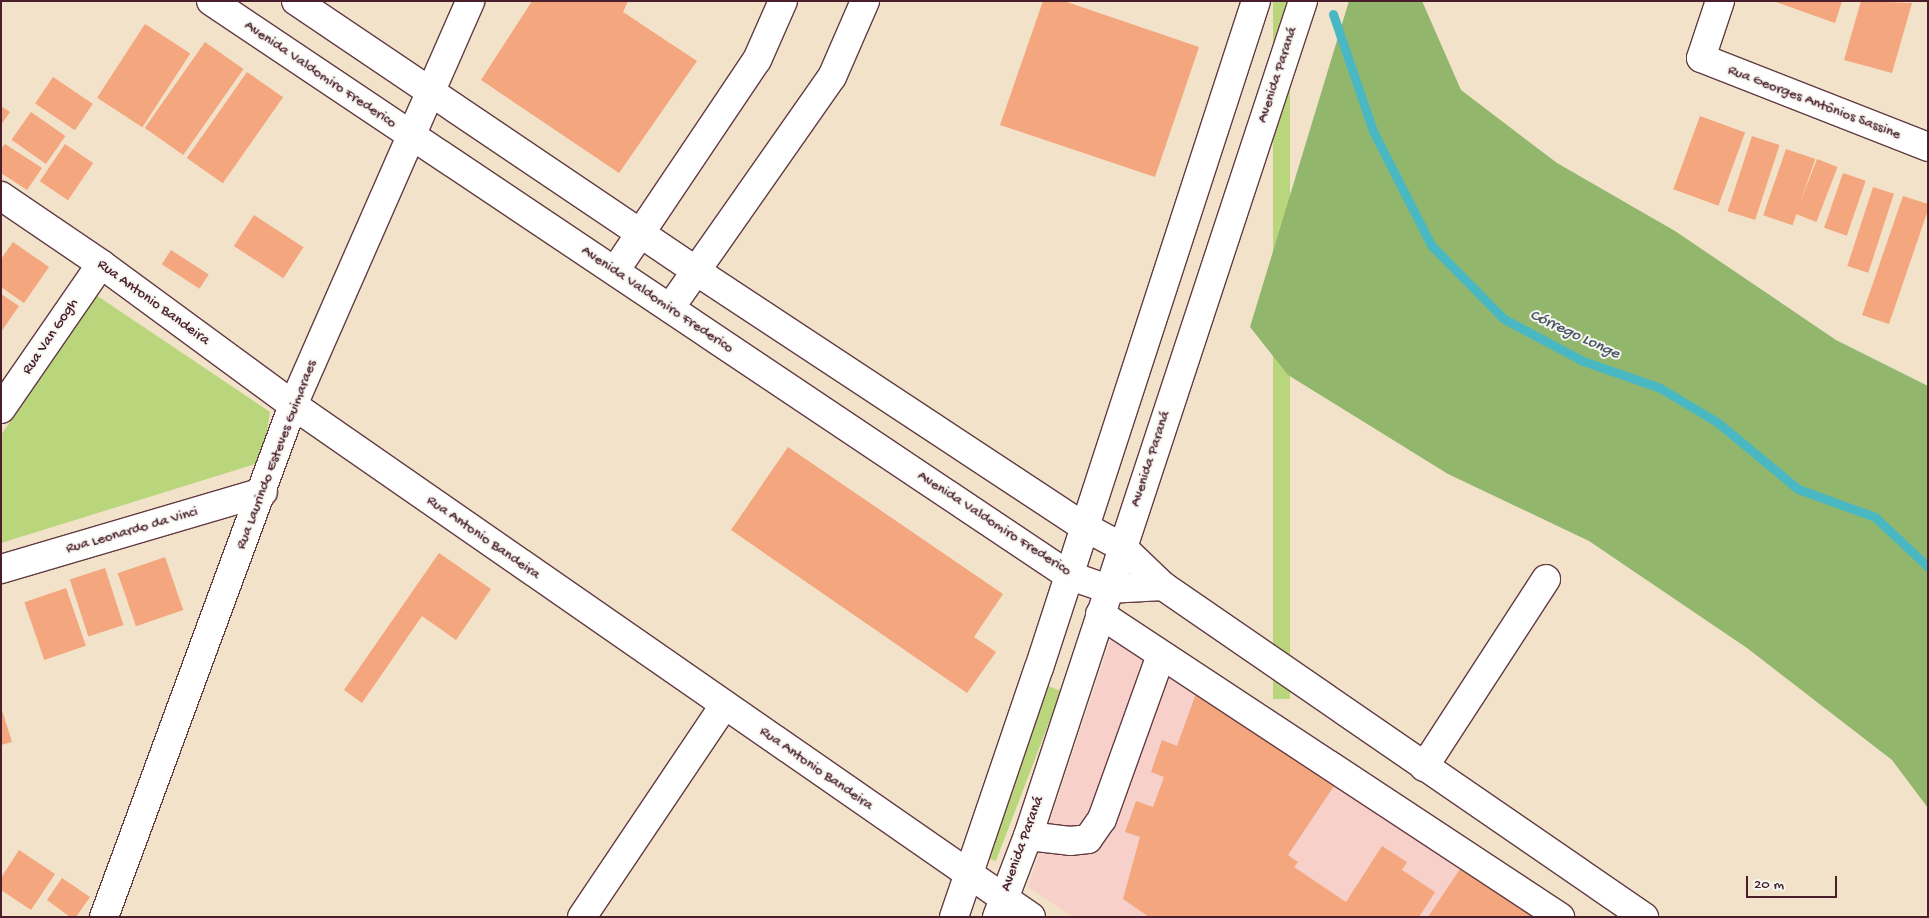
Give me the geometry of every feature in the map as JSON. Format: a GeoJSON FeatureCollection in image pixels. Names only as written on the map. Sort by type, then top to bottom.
{"type":"FeatureCollection","features":[{"type":"Feature","properties":{"kind":"street","name":"Avenida Valdomiro Frederico"},"geometry":{"type":"LineString","coordinates":[[211,1],[1068,575],[1108,589]]}},
{"type":"Feature","properties":{"kind":"street"},"geometry":{"type":"LineString","coordinates":[[296,1],[696,271],[1083,526],[1122,547],[1163,586],[1644,917]]}},
{"type":"Feature","properties":{"kind":"street","name":"Rua Laurindo Esteves Guimaraes"},"geometry":{"type":"LineString","coordinates":[[104,917],[263,492],[293,405],[410,136],[432,92],[470,1]]}},
{"type":"Feature","properties":{"kind":"street"},"geometry":{"type":"LineString","coordinates":[[614,271],[641,234],[757,60],[783,1]]}},
{"type":"Feature","properties":{"kind":"street"},"geometry":{"type":"LineString","coordinates":[[670,308],[832,77],[865,1]]}},
{"type":"Feature","properties":{"kind":"street"},"geometry":{"type":"LineString","coordinates":[[954,917],[1039,668],[1083,526],[1256,1]]}},
{"type":"Feature","properties":{"kind":"street","name":"Avenida Paraná"},"geometry":{"type":"LineString","coordinates":[[1000,907],[1028,836],[1302,1]]}},
{"type":"Feature","properties":{"kind":"street","name":"Rua Georges Antônios Sassine"},"geometry":{"type":"LineString","coordinates":[[1720,1],[1701,58],[1928,147]]}},
{"type":"Feature","properties":{"kind":"street","name":"Rua Antonio Bandeira"},"geometry":{"type":"LineString","coordinates":[[1,196],[100,264],[293,405],[969,875],[1000,907],[1031,917]]}},
{"type":"Feature","properties":{"kind":"street","name":"Rua Van Gogh"},"geometry":{"type":"LineString","coordinates":[[1,409],[100,264]]}},
{"type":"Feature","properties":{"kind":"street","name":"Rua Leonardo da Vinci"},"geometry":{"type":"LineString","coordinates":[[1,569],[263,492]]}},
{"type":"Feature","properties":{"kind":"street"},"geometry":{"type":"LineString","coordinates":[[1424,766],[1546,579]]}},
{"type":"Feature","properties":{"kind":"street"},"geometry":{"type":"LineString","coordinates":[[1108,589],[1163,586]]}},
{"type":"Feature","properties":{"kind":"street"},"geometry":{"type":"LineString","coordinates":[[1100,614],[1560,917]]}},
{"type":"Feature","properties":{"kind":"street"},"geometry":{"type":"LineString","coordinates":[[1028,836],[1070,841],[1088,839],[1102,819],[1161,655]]}},
{"type":"Feature","properties":{"kind":"street"},"geometry":{"type":"LineString","coordinates":[[1039,668],[1078,681]]}},
{"type":"Feature","properties":{"kind":"street"},"geometry":{"type":"LineString","coordinates":[[582,917],[724,706]]}},
{"type":"Feature","properties":{"kind":"shaded area"},"geometry":{"type":"Polygon","coordinates":[[[1121,609],[1578,917],[1073,917],[1028,887],[1121,609]]]}},
{"type":"Feature","properties":{"kind":"green space"},"geometry":{"type":"Polygon","coordinates":[[[1273,1],[1290,1],[1290,699],[1273,699],[1273,1]]]}},
{"type":"Feature","properties":{"kind":"green space"},"geometry":{"type":"Polygon","coordinates":[[[1349,1],[1422,1],[1461,90],[1557,163],[1675,231],[1836,340],[1928,386],[1928,808],[1892,760],[1747,648],[1589,541],[1448,474],[1288,375],[1250,327],[1349,1]]]}},
{"type":"Feature","properties":{"kind":"green space"},"geometry":{"type":"Polygon","coordinates":[[[96,295],[270,412],[262,462],[1,543],[1,435],[96,295]]]}},
{"type":"Feature","properties":{"kind":"green space"},"geometry":{"type":"Polygon","coordinates":[[[1048,686],[1061,691],[996,861],[983,856],[1048,686]]]}},
{"type":"Feature","properties":{"kind":"building"},"geometry":{"type":"Polygon","coordinates":[[[532,1],[628,1],[623,12],[697,61],[619,173],[481,80],[532,1]]]}},
{"type":"Feature","properties":{"kind":"building"},"geometry":{"type":"Polygon","coordinates":[[[1043,1],[1064,1],[1199,47],[1155,177],[1000,125],[1043,1]]]}},
{"type":"Feature","properties":{"kind":"building"},"geometry":{"type":"Polygon","coordinates":[[[1773,1],[1842,1],[1835,23],[1773,1]]]}},
{"type":"Feature","properties":{"kind":"building"},"geometry":{"type":"Polygon","coordinates":[[[1861,1],[1912,3],[1892,73],[1844,60],[1861,1]]]}},
{"type":"Feature","properties":{"kind":"building"},"geometry":{"type":"Polygon","coordinates":[[[145,24],[190,53],[142,127],[97,98],[145,24]]]}},
{"type":"Feature","properties":{"kind":"building"},"geometry":{"type":"Polygon","coordinates":[[[205,42],[244,69],[183,155],[145,128],[205,42]]]}},
{"type":"Feature","properties":{"kind":"building"},"geometry":{"type":"Polygon","coordinates":[[[247,72],[283,97],[223,183],[187,158],[247,72]]]}},
{"type":"Feature","properties":{"kind":"building"},"geometry":{"type":"Polygon","coordinates":[[[53,77],[93,104],[75,130],[35,104],[53,77]]]}},
{"type":"Feature","properties":{"kind":"building"},"geometry":{"type":"Polygon","coordinates":[[[1,106],[10,112],[1,125],[1,106]]]}},
{"type":"Feature","properties":{"kind":"building"},"geometry":{"type":"Polygon","coordinates":[[[31,112],[65,136],[46,164],[11,140],[31,112]]]}},
{"type":"Feature","properties":{"kind":"building"},"geometry":{"type":"Polygon","coordinates":[[[1700,116],[1745,132],[1718,206],[1673,189],[1700,116]]]}},
{"type":"Feature","properties":{"kind":"building"},"geometry":{"type":"Polygon","coordinates":[[[1752,136],[1780,145],[1755,220],[1728,211],[1752,136]]]}},
{"type":"Feature","properties":{"kind":"building"},"geometry":{"type":"Polygon","coordinates":[[[5,144],[42,168],[27,190],[1,173],[1,149],[5,144]]]}},
{"type":"Feature","properties":{"kind":"building"},"geometry":{"type":"Polygon","coordinates":[[[65,144],[93,163],[68,200],[40,181],[65,144]]]}},
{"type":"Feature","properties":{"kind":"building"},"geometry":{"type":"Polygon","coordinates":[[[1786,149],[1815,159],[1793,225],[1763,215],[1786,149]]]}},
{"type":"Feature","properties":{"kind":"building"},"geometry":{"type":"Polygon","coordinates":[[[1817,159],[1838,167],[1816,222],[1796,214],[1817,159]]]}},
{"type":"Feature","properties":{"kind":"building"},"geometry":{"type":"Polygon","coordinates":[[[1843,173],[1866,181],[1847,236],[1824,228],[1843,173]]]}},
{"type":"Feature","properties":{"kind":"building"},"geometry":{"type":"Polygon","coordinates":[[[1873,187],[1894,194],[1868,273],[1847,266],[1873,187]]]}},
{"type":"Feature","properties":{"kind":"building"},"geometry":{"type":"Polygon","coordinates":[[[1903,196],[1928,204],[1928,210],[1889,324],[1862,315],[1903,196]]]}},
{"type":"Feature","properties":{"kind":"building"},"geometry":{"type":"Polygon","coordinates":[[[254,215],[303,247],[283,278],[234,246],[254,215]]]}},
{"type":"Feature","properties":{"kind":"building"},"geometry":{"type":"Polygon","coordinates":[[[13,242],[49,267],[24,303],[1,287],[1,259],[13,242]]]}},
{"type":"Feature","properties":{"kind":"building"},"geometry":{"type":"Polygon","coordinates":[[[171,250],[209,275],[199,289],[162,264],[171,250]]]}},
{"type":"Feature","properties":{"kind":"building"},"geometry":{"type":"Polygon","coordinates":[[[1,294],[19,306],[1,332],[1,294]]]}},
{"type":"Feature","properties":{"kind":"building"},"geometry":{"type":"Polygon","coordinates":[[[788,447],[1003,594],[974,637],[996,652],[967,693],[731,530],[788,447]]]}},
{"type":"Feature","properties":{"kind":"building"},"geometry":{"type":"Polygon","coordinates":[[[439,553],[491,589],[456,640],[422,616],[362,703],[344,690],[439,553]]]}},
{"type":"Feature","properties":{"kind":"building"},"geometry":{"type":"Polygon","coordinates":[[[165,557],[183,610],[136,626],[118,573],[165,557]]]}},
{"type":"Feature","properties":{"kind":"building"},"geometry":{"type":"Polygon","coordinates":[[[105,568],[124,625],[88,636],[70,579],[105,568]]]}},
{"type":"Feature","properties":{"kind":"building"},"geometry":{"type":"Polygon","coordinates":[[[66,588],[86,646],[44,660],[24,602],[66,588]]]}},
{"type":"Feature","properties":{"kind":"building"},"geometry":{"type":"Polygon","coordinates":[[[1198,688],[1338,780],[1288,855],[1298,862],[1294,867],[1346,902],[1382,846],[1407,862],[1402,870],[1435,892],[1419,917],[1149,917],[1123,899],[1140,837],[1125,832],[1136,801],[1153,807],[1164,777],[1151,772],[1162,740],[1177,746],[1198,688]]]}},
{"type":"Feature","properties":{"kind":"building"},"geometry":{"type":"Polygon","coordinates":[[[1,707],[12,742],[1,745],[1,707]]]}},
{"type":"Feature","properties":{"kind":"building"},"geometry":{"type":"Polygon","coordinates":[[[19,850],[55,874],[31,910],[1,890],[1,878],[19,850]]]}},
{"type":"Feature","properties":{"kind":"building"},"geometry":{"type":"Polygon","coordinates":[[[1464,863],[1543,917],[1428,917],[1464,863]]]}},
{"type":"Feature","properties":{"kind":"building"},"geometry":{"type":"Polygon","coordinates":[[[62,878],[90,897],[76,917],[70,917],[47,900],[62,878]]]}},
{"type":"Feature","properties":{"kind":"waterway","name":"Córrego Longe"},"geometry":{"type":"LineString","coordinates":[[1333,14],[1373,131],[1431,245],[1504,319],[1583,361],[1660,388],[1717,422],[1798,489],[1875,517],[1928,567]]}}]}
